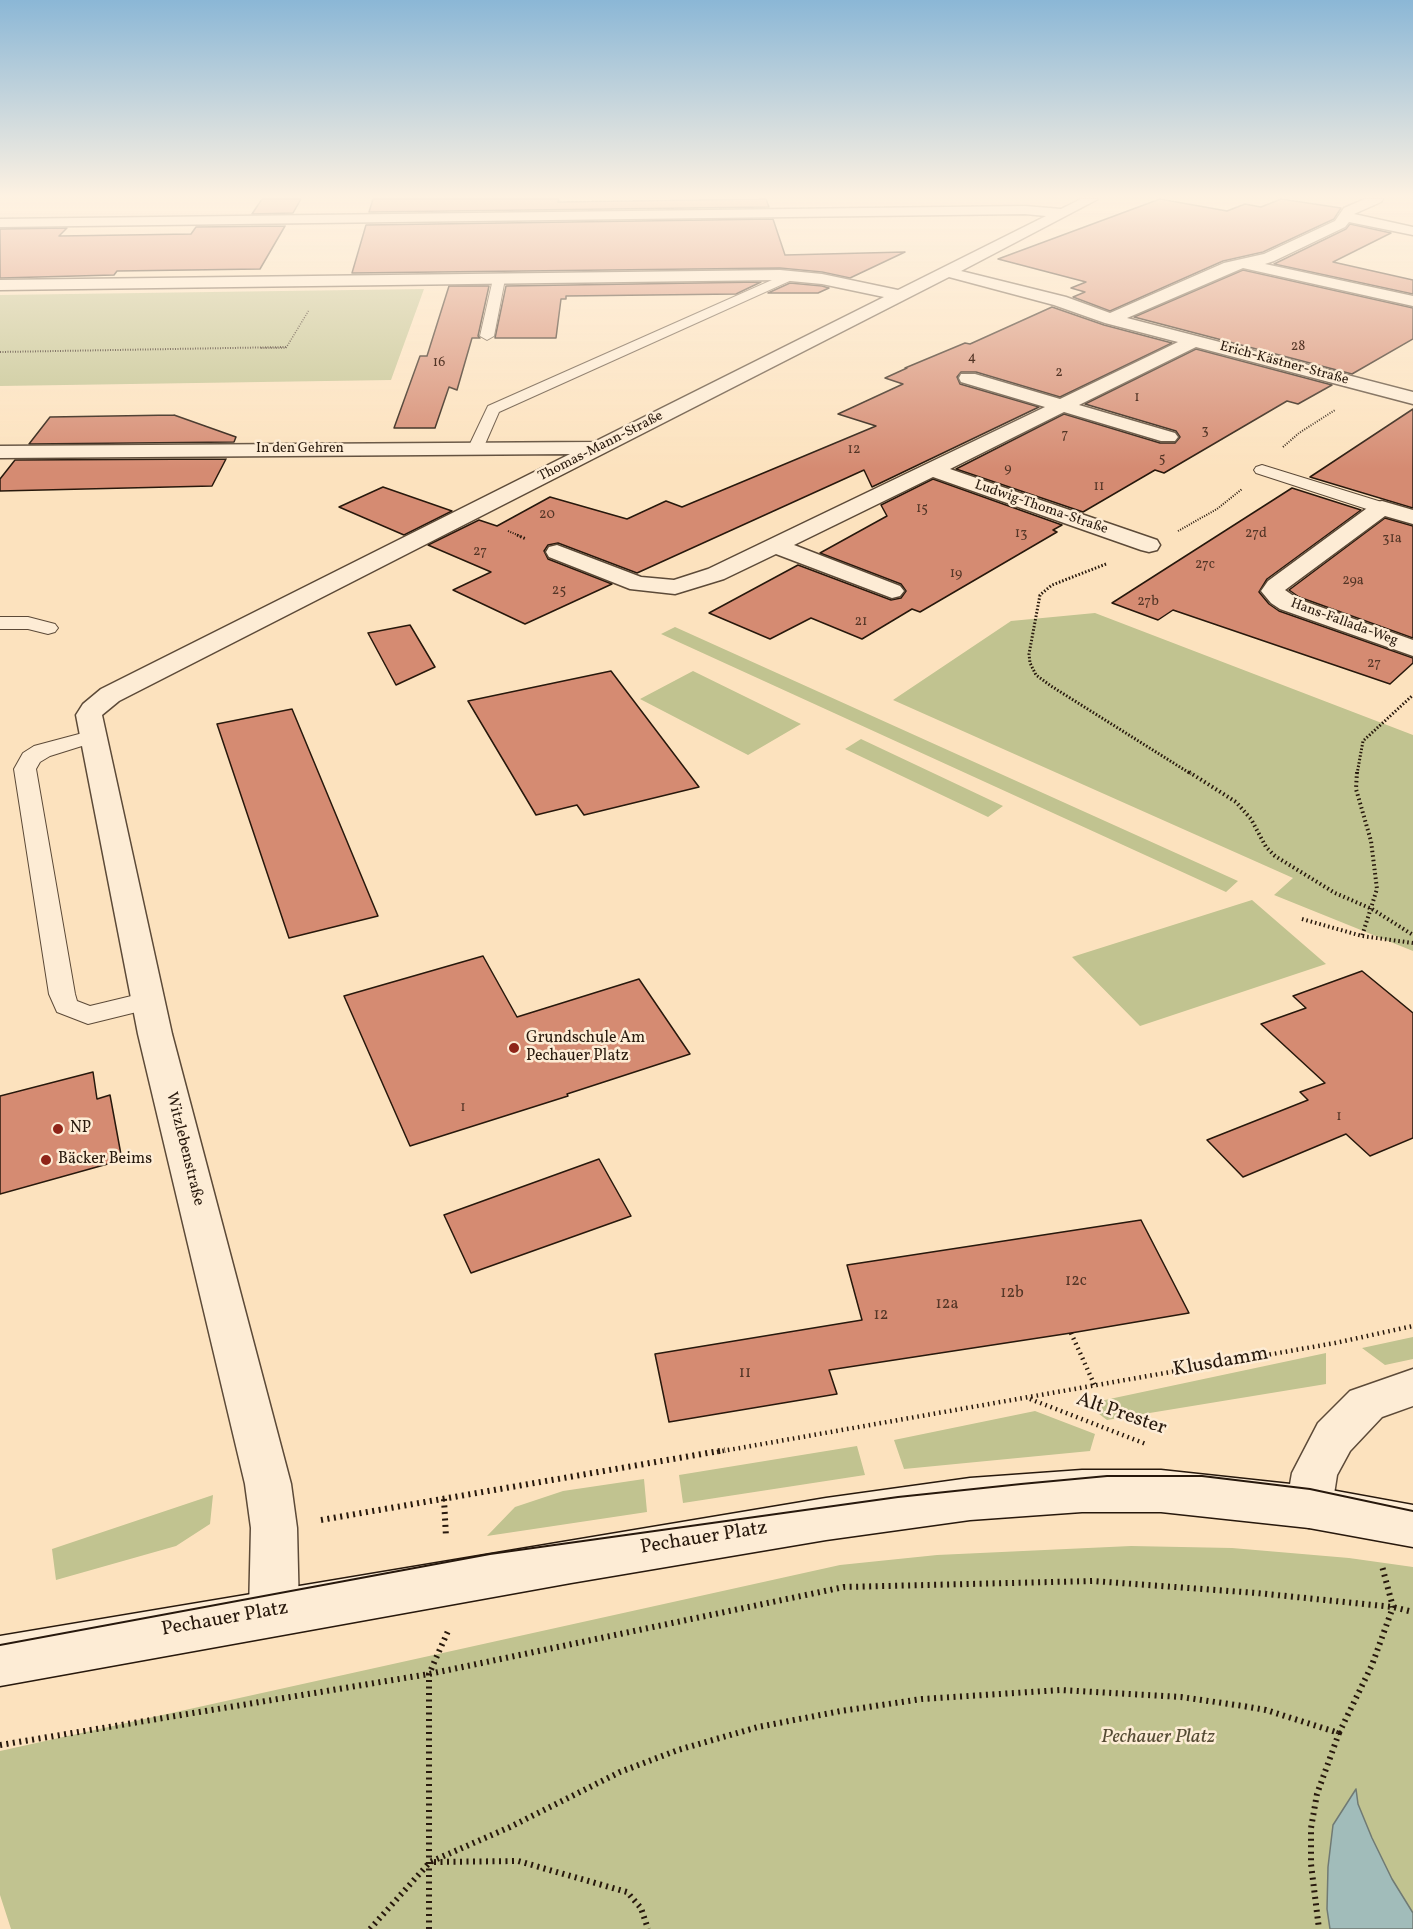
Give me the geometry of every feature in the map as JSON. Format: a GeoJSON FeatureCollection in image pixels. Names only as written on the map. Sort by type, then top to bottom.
{"type":"FeatureCollection","features":[{"type":"Feature","properties":{"kind":"street"},"geometry":{"type":"LineString","coordinates":[[869,289],[901,296]]}},
{"type":"Feature","properties":{"kind":"street","name":"Thomas-Mann-Straße"},"geometry":{"type":"LineString","coordinates":[[110,695],[915,289]]}},
{"type":"Feature","properties":{"kind":"street","name":"Erich-Kästner-Straße"},"geometry":{"type":"LineString","coordinates":[[1014,289],[1060,301],[1112,319],[1413,398]]}},
{"type":"Feature","properties":{"kind":"street"},"geometry":{"type":"LineString","coordinates":[[1112,319],[1179,289]]}},
{"type":"Feature","properties":{"kind":"street"},"geometry":{"type":"LineString","coordinates":[[1359,289],[1413,301]]}},
{"type":"Feature","properties":{"kind":"street"},"geometry":{"type":"LineString","coordinates":[[557,552],[638,584],[675,587],[716,574],[1193,340]]}},
{"type":"Feature","properties":{"kind":"street"},"geometry":{"type":"LineString","coordinates":[[968,378],[1168,437]]}},
{"type":"Feature","properties":{"kind":"street","name":"In den Gehren"},"geometry":{"type":"LineString","coordinates":[[0,452],[600,448]]}},
{"type":"Feature","properties":{"kind":"street","name":"Ludwig-Thoma-Straße"},"geometry":{"type":"LineString","coordinates":[[932,470],[1149,545]]}},
{"type":"Feature","properties":{"kind":"street"},"geometry":{"type":"LineString","coordinates":[[1382,508],[1413,517]]}},
{"type":"Feature","properties":{"kind":"street","name":"Hans-Fallada-Weg"},"geometry":{"type":"LineString","coordinates":[[1382,508],[1276,586],[1273,591],[1289,604],[1413,648]]}},
{"type":"Feature","properties":{"kind":"street"},"geometry":{"type":"LineString","coordinates":[[776,546],[892,591]]}},
{"type":"Feature","properties":{"kind":"street","name":"Witzlebenstraße"},"geometry":{"type":"LineString","coordinates":[[110,695],[97,703],[89,715],[148,1001],[268,1484],[274,1528],[274,1612]]}},
{"type":"Feature","properties":{"kind":"street"},"geometry":{"type":"LineString","coordinates":[[1309,1507],[1315,1473],[1334,1437],[1366,1404],[1413,1387]]}},
{"type":"Feature","properties":{"kind":"street","name":"Pechauer Platz"},"geometry":{"type":"LineString","coordinates":[[0,1661],[274,1612],[826,1519],[970,1499],[1122,1490],[1208,1495],[1309,1507],[1413,1526]]}},
{"type":"Feature","properties":{"kind":"lane"},"geometry":{"type":"LineString","coordinates":[[487,336],[498,289]]}},
{"type":"Feature","properties":{"kind":"lane"},"geometry":{"type":"LineString","coordinates":[[476,448],[493,409],[761,289]]}},
{"type":"Feature","properties":{"kind":"lane"},"geometry":{"type":"LineString","coordinates":[[1262,470],[1382,508]]}},
{"type":"Feature","properties":{"kind":"lane"},"geometry":{"type":"LineString","coordinates":[[0,623],[28,623],[48,628]]}},
{"type":"Feature","properties":{"kind":"lane"},"geometry":{"type":"LineString","coordinates":[[93,736],[42,751],[31,758],[25,769],[62,994],[66,1006],[88,1015],[148,1001]]}},
{"type":"Feature","properties":{"kind":"path"},"geometry":{"type":"LineString","coordinates":[[0,352],[286,348],[321,289]]}},
{"type":"Feature","properties":{"kind":"path"},"geometry":{"type":"LineString","coordinates":[[1372,387],[1299,432],[1262,470],[1217,508],[1149,545],[1044,590],[1038,601],[1029,654],[1032,669],[1051,686],[1236,802],[1275,856],[1335,893],[1372,909],[1413,935]]}},
{"type":"Feature","properties":{"kind":"path"},"geometry":{"type":"LineString","coordinates":[[468,514],[557,552]]}},
{"type":"Feature","properties":{"kind":"path"},"geometry":{"type":"LineString","coordinates":[[1362,936],[1377,889],[1371,841],[1356,789],[1363,741],[1413,695]]}},
{"type":"Feature","properties":{"kind":"path"},"geometry":{"type":"LineString","coordinates":[[1302,919],[1362,936],[1413,943]]}},
{"type":"Feature","properties":{"kind":"path","name":"Klusdamm"},"geometry":{"type":"LineString","coordinates":[[1030,1398],[1335,1343],[1413,1326]]}},
{"type":"Feature","properties":{"kind":"path"},"geometry":{"type":"LineString","coordinates":[[1071,1334],[1095,1386]]}},
{"type":"Feature","properties":{"kind":"path"},"geometry":{"type":"LineString","coordinates":[[274,1528],[1030,1398]]}},
{"type":"Feature","properties":{"kind":"path","name":"Alt Prester"},"geometry":{"type":"LineString","coordinates":[[1030,1398],[1148,1444]]}},
{"type":"Feature","properties":{"kind":"path"},"geometry":{"type":"LineString","coordinates":[[1319,1929],[1311,1864],[1311,1828],[1317,1794],[1327,1762],[1372,1665],[1393,1607],[1369,1517]]}},
{"type":"Feature","properties":{"kind":"path"},"geometry":{"type":"LineString","coordinates":[[0,1745],[429,1674],[844,1587],[1093,1581],[1257,1593],[1393,1607],[1413,1612]]}},
{"type":"Feature","properties":{"kind":"path"},"geometry":{"type":"LineString","coordinates":[[429,1929],[429,1674],[450,1626]]}},
{"type":"Feature","properties":{"kind":"path"},"geometry":{"type":"LineString","coordinates":[[370,1929],[430,1862],[510,1827],[620,1772],[678,1750],[758,1727],[922,1699],[1061,1690],[1181,1697],[1266,1710],[1339,1733]]}},
{"type":"Feature","properties":{"kind":"path"},"geometry":{"type":"LineString","coordinates":[[430,1862],[518,1861],[627,1892],[641,1908],[648,1929]]}},
{"type":"Feature","properties":{"kind":"green space"},"geometry":{"type":"Polygon","coordinates":[[[424,289],[391,380],[0,386],[0,295],[424,289]]]}},
{"type":"Feature","properties":{"kind":"green space"},"geometry":{"type":"Polygon","coordinates":[[[1095,613],[1413,735],[1413,951],[1274,895],[1293,878],[893,700],[1011,621],[1095,613]]]}},
{"type":"Feature","properties":{"kind":"green space"},"geometry":{"type":"Polygon","coordinates":[[[675,627],[1238,881],[1226,892],[661,634],[675,627]]]}},
{"type":"Feature","properties":{"kind":"green space"},"geometry":{"type":"Polygon","coordinates":[[[693,671],[801,724],[748,755],[640,699],[693,671]]]}},
{"type":"Feature","properties":{"kind":"green space"},"geometry":{"type":"Polygon","coordinates":[[[861,739],[1003,806],[988,817],[845,749],[861,739]]]}},
{"type":"Feature","properties":{"kind":"green space"},"geometry":{"type":"Polygon","coordinates":[[[1252,900],[1326,964],[1140,1026],[1072,957],[1252,900]]]}},
{"type":"Feature","properties":{"kind":"green space"},"geometry":{"type":"Polygon","coordinates":[[[1413,1337],[1413,1359],[1385,1365],[1362,1348],[1413,1337]]]}},
{"type":"Feature","properties":{"kind":"green space"},"geometry":{"type":"Polygon","coordinates":[[[1326,1353],[1326,1384],[1107,1420],[1086,1404],[1326,1353]]]}},
{"type":"Feature","properties":{"kind":"green space"},"geometry":{"type":"Polygon","coordinates":[[[1035,1411],[1095,1434],[1090,1451],[904,1469],[894,1440],[1035,1411]]]}},
{"type":"Feature","properties":{"kind":"green space"},"geometry":{"type":"Polygon","coordinates":[[[857,1446],[865,1475],[683,1503],[679,1475],[857,1446]]]}},
{"type":"Feature","properties":{"kind":"green space"},"geometry":{"type":"Polygon","coordinates":[[[644,1479],[647,1512],[487,1536],[515,1507],[563,1491],[644,1479]]]}},
{"type":"Feature","properties":{"kind":"green space"},"geometry":{"type":"Polygon","coordinates":[[[213,1495],[210,1524],[176,1546],[56,1580],[52,1549],[213,1495]]]}},
{"type":"Feature","properties":{"kind":"green space","name":"Pechauer Platz"},"geometry":{"type":"Polygon","coordinates":[[[1131,1546],[1232,1548],[1349,1558],[1413,1567],[1413,1929],[11,1929],[0,1895],[0,1751],[840,1565],[937,1555],[1131,1546]]]}},
{"type":"Feature","properties":{"kind":"water"},"geometry":{"type":"Polygon","coordinates":[[[1356,1789],[1358,1804],[1372,1838],[1392,1879],[1413,1913],[1413,1929],[1330,1929],[1327,1909],[1328,1867],[1333,1825],[1356,1789]]]}},
{"type":"Feature","properties":{"kind":"building"},"geometry":{"type":"Polygon","coordinates":[[[448,289],[488,289],[478,336],[480,338],[472,338],[457,390],[449,387],[435,428],[394,428],[420,356],[427,356],[448,289]]]}},
{"type":"Feature","properties":{"kind":"building"},"geometry":{"type":"Polygon","coordinates":[[[505,289],[746,289],[736,294],[566,296],[566,299],[561,299],[556,338],[495,338],[505,289]]]}},
{"type":"Feature","properties":{"kind":"building"},"geometry":{"type":"Polygon","coordinates":[[[777,289],[827,289],[818,293],[768,293],[777,289]]]}},
{"type":"Feature","properties":{"kind":"building"},"geometry":{"type":"Polygon","coordinates":[[[1075,289],[1160,289],[1110,311],[1073,297],[1085,292],[1075,289]]]}},
{"type":"Feature","properties":{"kind":"building"},"geometry":{"type":"Polygon","coordinates":[[[1199,289],[1328,289],[1413,308],[1413,339],[1352,374],[1134,317],[1199,289]]]}},
{"type":"Feature","properties":{"kind":"building"},"geometry":{"type":"Polygon","coordinates":[[[1390,289],[1413,289],[1413,294],[1390,289]]]}},
{"type":"Feature","properties":{"kind":"building"},"geometry":{"type":"Polygon","coordinates":[[[1052,307],[1104,325],[1172,343],[1060,397],[976,372],[961,372],[957,377],[960,384],[1039,407],[872,487],[864,470],[637,573],[558,543],[548,545],[544,551],[548,559],[612,584],[525,624],[453,590],[491,572],[428,545],[479,520],[497,526],[550,497],[627,519],[666,501],[682,507],[876,426],[838,414],[903,384],[885,378],[907,368],[905,368],[965,343],[970,344],[1052,307]]]}},
{"type":"Feature","properties":{"kind":"building"},"geometry":{"type":"Polygon","coordinates":[[[1196,349],[1332,385],[1298,404],[1287,401],[1164,473],[1155,470],[1083,512],[956,469],[1064,414],[1160,443],[1175,443],[1180,437],[1176,431],[1085,404],[1196,349]]]}},
{"type":"Feature","properties":{"kind":"building"},"geometry":{"type":"Polygon","coordinates":[[[1413,409],[1413,508],[1310,477],[1413,409]]]}},
{"type":"Feature","properties":{"kind":"building"},"geometry":{"type":"Polygon","coordinates":[[[174,415],[236,437],[234,442],[29,444],[50,417],[174,415]]]}},
{"type":"Feature","properties":{"kind":"building"},"geometry":{"type":"Polygon","coordinates":[[[226,459],[212,486],[0,491],[0,479],[15,460],[226,459]]]}},
{"type":"Feature","properties":{"kind":"building"},"geometry":{"type":"Polygon","coordinates":[[[933,479],[1062,525],[1053,530],[1057,532],[920,612],[912,609],[862,639],[811,618],[770,639],[709,613],[798,565],[891,600],[901,598],[906,591],[901,584],[820,553],[887,516],[881,505],[933,479]]]}},
{"type":"Feature","properties":{"kind":"building"},"geometry":{"type":"Polygon","coordinates":[[[383,487],[452,511],[404,535],[339,507],[383,487]]]}},
{"type":"Feature","properties":{"kind":"building"},"geometry":{"type":"Polygon","coordinates":[[[1292,488],[1361,510],[1267,579],[1259,592],[1269,604],[1279,611],[1413,658],[1413,663],[1390,684],[1173,610],[1158,620],[1112,603],[1292,488]]]}},
{"type":"Feature","properties":{"kind":"building"},"geometry":{"type":"Polygon","coordinates":[[[1385,518],[1413,526],[1413,638],[1299,597],[1289,590],[1385,518]]]}},
{"type":"Feature","properties":{"kind":"building"},"geometry":{"type":"Polygon","coordinates":[[[410,625],[435,667],[396,685],[368,633],[410,625]]]}},
{"type":"Feature","properties":{"kind":"building"},"geometry":{"type":"Polygon","coordinates":[[[611,671],[699,787],[584,815],[577,805],[536,815],[468,701],[611,671]]]}},
{"type":"Feature","properties":{"kind":"building"},"geometry":{"type":"Polygon","coordinates":[[[292,709],[378,916],[289,938],[217,724],[292,709]]]}},
{"type":"Feature","properties":{"kind":"building"},"geometry":{"type":"Polygon","coordinates":[[[483,956],[517,1017],[639,979],[690,1054],[567,1094],[568,1096],[410,1146],[344,996],[483,956]]]}},
{"type":"Feature","properties":{"kind":"building"},"geometry":{"type":"Polygon","coordinates":[[[1362,971],[1413,1013],[1413,1138],[1370,1156],[1346,1134],[1243,1177],[1207,1140],[1308,1100],[1300,1092],[1325,1083],[1261,1024],[1306,1008],[1293,996],[1362,971]]]}},
{"type":"Feature","properties":{"kind":"building","name":"NP"},"geometry":{"type":"Polygon","coordinates":[[[93,1072],[97,1099],[110,1095],[122,1160],[0,1194],[0,1096],[93,1072]]]}},
{"type":"Feature","properties":{"kind":"building"},"geometry":{"type":"Polygon","coordinates":[[[599,1159],[631,1216],[471,1273],[444,1215],[599,1159]]]}},
{"type":"Feature","properties":{"kind":"building"},"geometry":{"type":"Polygon","coordinates":[[[1141,1220],[1189,1313],[829,1370],[837,1394],[669,1422],[655,1354],[862,1320],[847,1265],[1141,1220]]]}},
{"type":"Feature","properties":{"kind":"tram line"},"geometry":{"type":"LineString","coordinates":[[0,1645],[490,1554],[898,1497],[1021,1484],[1107,1476],[1202,1476],[1310,1489],[1413,1511]]}},
{"type":"Feature","properties":{"kind":"place","name":"Grundschule Am Pechauer Platz"},"geometry":{"type":"Point","coordinates":[514,1048]}},
{"type":"Feature","properties":{"kind":"place","name":"NP"},"geometry":{"type":"Point","coordinates":[58,1129]}},
{"type":"Feature","properties":{"kind":"place","name":"Bäcker Beims"},"geometry":{"type":"Point","coordinates":[46,1160]}}]}
